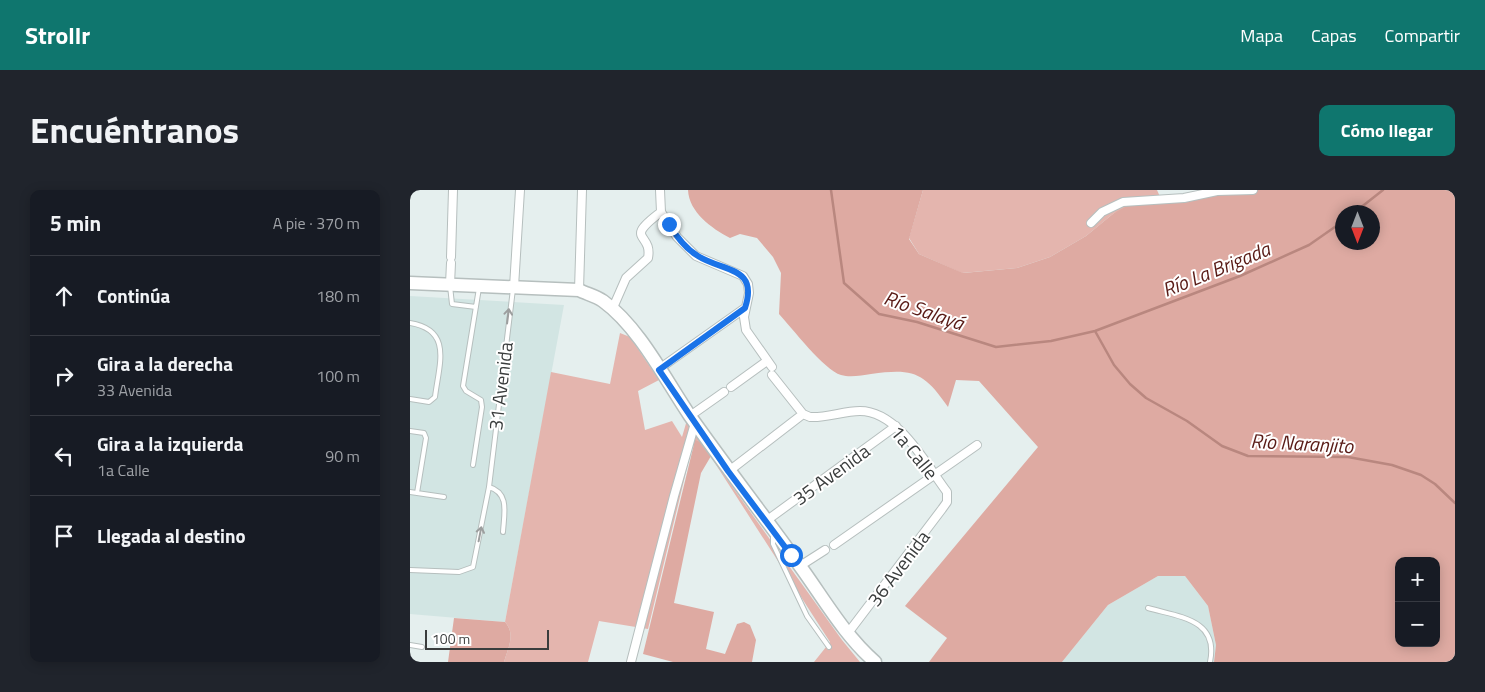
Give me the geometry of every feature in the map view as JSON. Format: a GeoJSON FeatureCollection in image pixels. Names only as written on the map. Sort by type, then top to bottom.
{"type":"FeatureCollection","features":[{"type":"Feature","properties":{"kind":"main road"},"geometry":{"type":"LineString","coordinates":[[410,282],[578,290],[597,297],[612,310],[637,338],[728,471],[848,633],[875,662]]}},
{"type":"Feature","properties":{"kind":"street"},"geometry":{"type":"LineString","coordinates":[[450,284],[454,190]]}},
{"type":"Feature","properties":{"kind":"street","name":"31 Avenida"},"geometry":{"type":"LineString","coordinates":[[514,287],[520,190]]}},
{"type":"Feature","properties":{"kind":"street"},"geometry":{"type":"LineString","coordinates":[[578,290],[582,190]]}},
{"type":"Feature","properties":{"kind":"street"},"geometry":{"type":"LineString","coordinates":[[660,190],[661,212],[677,237],[696,256],[743,276],[748,284],[749,293],[745,308],[746,330],[803,414],[728,471]]}},
{"type":"Feature","properties":{"kind":"street"},"geometry":{"type":"LineString","coordinates":[[1164,190],[1167,199]]}},
{"type":"Feature","properties":{"kind":"street"},"geometry":{"type":"LineString","coordinates":[[1091,223],[1102,212],[1116,204],[1167,199],[1222,190],[1253,190]]}},
{"type":"Feature","properties":{"kind":"street"},"geometry":{"type":"LineString","coordinates":[[612,310],[626,278],[648,258],[648,248],[641,234],[642,227],[661,212]]}},
{"type":"Feature","properties":{"kind":"street"},"geometry":{"type":"LineString","coordinates":[[659,370],[745,308]]}},
{"type":"Feature","properties":{"kind":"street"},"geometry":{"type":"LineString","coordinates":[[731,387],[770,368]]}},
{"type":"Feature","properties":{"kind":"street"},"geometry":{"type":"LineString","coordinates":[[631,662],[693,419],[724,392]]}},
{"type":"Feature","properties":{"kind":"street","name":"1a Calle"},"geometry":{"type":"LineString","coordinates":[[803,414],[816,417],[858,411],[873,412],[896,426],[947,492],[947,502]]}},
{"type":"Feature","properties":{"kind":"street","name":"35 Avenida"},"geometry":{"type":"LineString","coordinates":[[769,526],[896,426]]}},
{"type":"Feature","properties":{"kind":"street"},"geometry":{"type":"LineString","coordinates":[[834,545],[977,445]]}},
{"type":"Feature","properties":{"kind":"street","name":"36 Avenida"},"geometry":{"type":"LineString","coordinates":[[848,633],[947,502]]}},
{"type":"Feature","properties":{"kind":"street"},"geometry":{"type":"LineString","coordinates":[[800,566],[826,550]]}},
{"type":"Feature","properties":{"kind":"lane"},"geometry":{"type":"LineString","coordinates":[[450,284],[452,304],[476,307]]}},
{"type":"Feature","properties":{"kind":"lane"},"geometry":{"type":"LineString","coordinates":[[474,465],[482,407],[481,400],[466,391],[463,386],[479,285]]}},
{"type":"Feature","properties":{"kind":"lane","name":"31 Avenida"},"geometry":{"type":"LineString","coordinates":[[410,570],[459,572],[468,570],[475,561],[489,487],[510,301],[514,287]]}},
{"type":"Feature","properties":{"kind":"lane"},"geometry":{"type":"LineString","coordinates":[[410,323],[435,332],[439,340],[435,397],[429,402],[410,399]]}},
{"type":"Feature","properties":{"kind":"lane"},"geometry":{"type":"LineString","coordinates":[[410,431],[424,433],[426,438],[417,493]]}},
{"type":"Feature","properties":{"kind":"lane"},"geometry":{"type":"LineString","coordinates":[[489,487],[496,489],[503,496],[505,507],[503,532]]}},
{"type":"Feature","properties":{"kind":"lane"},"geometry":{"type":"LineString","coordinates":[[410,492],[444,497]]}},
{"type":"Feature","properties":{"kind":"lane"},"geometry":{"type":"LineString","coordinates":[[769,526],[774,544],[807,616],[829,647]]}},
{"type":"Feature","properties":{"kind":"lane"},"geometry":{"type":"LineString","coordinates":[[1148,608],[1196,622],[1204,629],[1211,645],[1210,662]]}},
{"type":"Feature","properties":{"kind":"lane"},"geometry":{"type":"LineString","coordinates":[[410,645],[422,646]]}},
{"type":"Feature","properties":{"kind":"shaded area"},"geometry":{"type":"Polygon","coordinates":[[[688,190],[923,190],[909,239],[919,254],[963,273],[1017,268],[1050,257],[1086,236],[1114,213],[1142,198],[1256,190],[1455,190],[1455,662],[1214,662],[1216,645],[1208,606],[1185,576],[1158,576],[1108,605],[1062,662],[929,662],[947,638],[905,606],[1038,447],[979,381],[956,380],[948,407],[932,386],[916,375],[885,372],[849,376],[834,372],[817,357],[779,314],[781,273],[773,257],[757,238],[740,234],[730,238],[702,218],[692,205],[688,190]]]}},
{"type":"Feature","properties":{"kind":"shaded area"},"geometry":{"type":"Polygon","coordinates":[[[923,190],[1157,190],[1161,199],[1114,213],[1086,236],[1050,257],[1017,268],[962,273],[919,254],[909,238],[923,190]]]}},
{"type":"Feature","properties":{"kind":"shaded area"},"geometry":{"type":"Polygon","coordinates":[[[410,296],[564,305],[505,622],[410,614],[410,296]]]}},
{"type":"Feature","properties":{"kind":"shaded area"},"geometry":{"type":"Polygon","coordinates":[[[620,333],[630,337],[659,380],[638,391],[645,430],[672,421],[682,437],[687,420],[703,443],[692,447],[648,629],[599,621],[588,662],[504,662],[511,636],[505,622],[551,372],[610,384],[620,333]]]}},
{"type":"Feature","properties":{"kind":"shaded area"},"geometry":{"type":"Polygon","coordinates":[[[695,440],[703,443],[711,456],[701,473],[674,603],[714,612],[706,649],[725,654],[737,624],[744,622],[750,625],[756,640],[752,662],[673,662],[643,654],[695,440]]]}},
{"type":"Feature","properties":{"kind":"shaded area"},"geometry":{"type":"Polygon","coordinates":[[[711,457],[842,640],[860,662],[814,662],[830,642],[711,457]]]}},
{"type":"Feature","properties":{"kind":"shaded area"},"geometry":{"type":"Polygon","coordinates":[[[1158,576],[1185,576],[1208,606],[1216,645],[1214,662],[1062,662],[1108,605],[1158,576]]]}},
{"type":"Feature","properties":{"kind":"shaded area"},"geometry":{"type":"Polygon","coordinates":[[[454,618],[505,622],[511,636],[504,662],[448,662],[454,618]]]}},
{"type":"Feature","properties":{"kind":"waterway","name":"Río Salayá"},"geometry":{"type":"LineString","coordinates":[[831,190],[844,283],[879,314],[917,322],[996,347],[1051,341],[1095,331],[1240,276],[1309,245],[1335,227]]}},
{"type":"Feature","properties":{"kind":"waterway","name":"Río La Brigada"},"geometry":{"type":"LineString","coordinates":[[1364,205],[1383,190]]}},
{"type":"Feature","properties":{"kind":"waterway","name":"Río Naranjito"},"geometry":{"type":"LineString","coordinates":[[1095,331],[1114,365],[1130,384],[1146,398],[1187,421],[1222,446],[1248,456],[1348,457],[1392,465],[1421,475],[1435,484],[1455,503]]}},
{"type":"Feature","properties":{"kind":"route"},"geometry":{"type":"LineString","coordinates":[[669,224],[677,237],[696,256],[713,264],[736,271],[743,276],[748,284],[749,293],[745,308],[659,370],[728,471],[791,555]]}}]}
